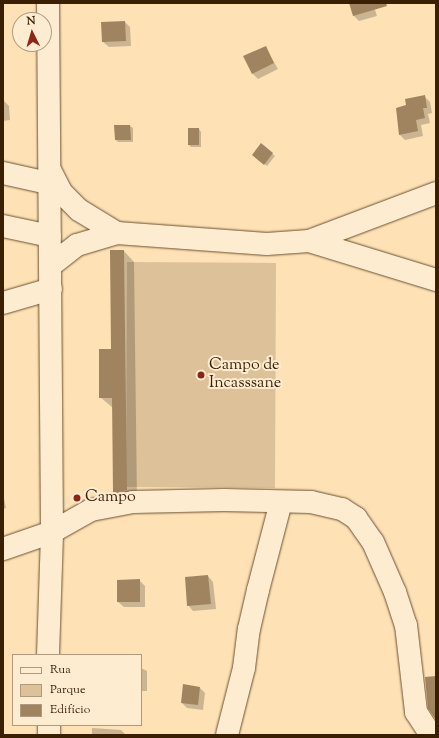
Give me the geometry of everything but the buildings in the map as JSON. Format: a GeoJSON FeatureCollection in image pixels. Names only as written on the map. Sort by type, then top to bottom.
{"type":"FeatureCollection","features":[{"type":"Feature","properties":{"kind":"street"},"geometry":{"type":"LineString","coordinates":[[48,3],[48,175],[51,289],[52,532],[48,654]]}},
{"type":"Feature","properties":{"kind":"street"},"geometry":{"type":"LineString","coordinates":[[3,173],[48,175]]}},
{"type":"Feature","properties":{"kind":"street"},"geometry":{"type":"LineString","coordinates":[[48,175],[78,210],[117,233]]}},
{"type":"Feature","properties":{"kind":"street"},"geometry":{"type":"LineString","coordinates":[[50,266],[77,245],[117,233],[267,244],[309,241],[436,194]]}},
{"type":"Feature","properties":{"kind":"street"},"geometry":{"type":"LineString","coordinates":[[3,226],[50,236]]}},
{"type":"Feature","properties":{"kind":"street"},"geometry":{"type":"LineString","coordinates":[[309,241],[436,280]]}},
{"type":"Feature","properties":{"kind":"street"},"geometry":{"type":"LineString","coordinates":[[3,303],[51,289]]}},
{"type":"Feature","properties":{"kind":"street"},"geometry":{"type":"LineString","coordinates":[[3,549],[52,532],[90,510],[133,502],[224,500],[311,502],[342,510],[356,518],[373,542],[406,625],[416,712],[431,735]]}},
{"type":"Feature","properties":{"kind":"street"},"geometry":{"type":"LineString","coordinates":[[227,735],[244,668],[249,629],[258,590],[281,502]]}},
{"type":"Feature","properties":{"kind":"green space","name":"Campo de Incasssane"},"geometry":{"type":"Polygon","coordinates":[[[127,262],[276,263],[275,488],[126,487],[127,262]]]}},
{"type":"Feature","properties":{"kind":"place","name":"Campo de Incasssane"},"geometry":{"type":"Point","coordinates":[201,375]}},
{"type":"Feature","properties":{"kind":"place","name":"Campo"},"geometry":{"type":"Point","coordinates":[77,498]}}]}
